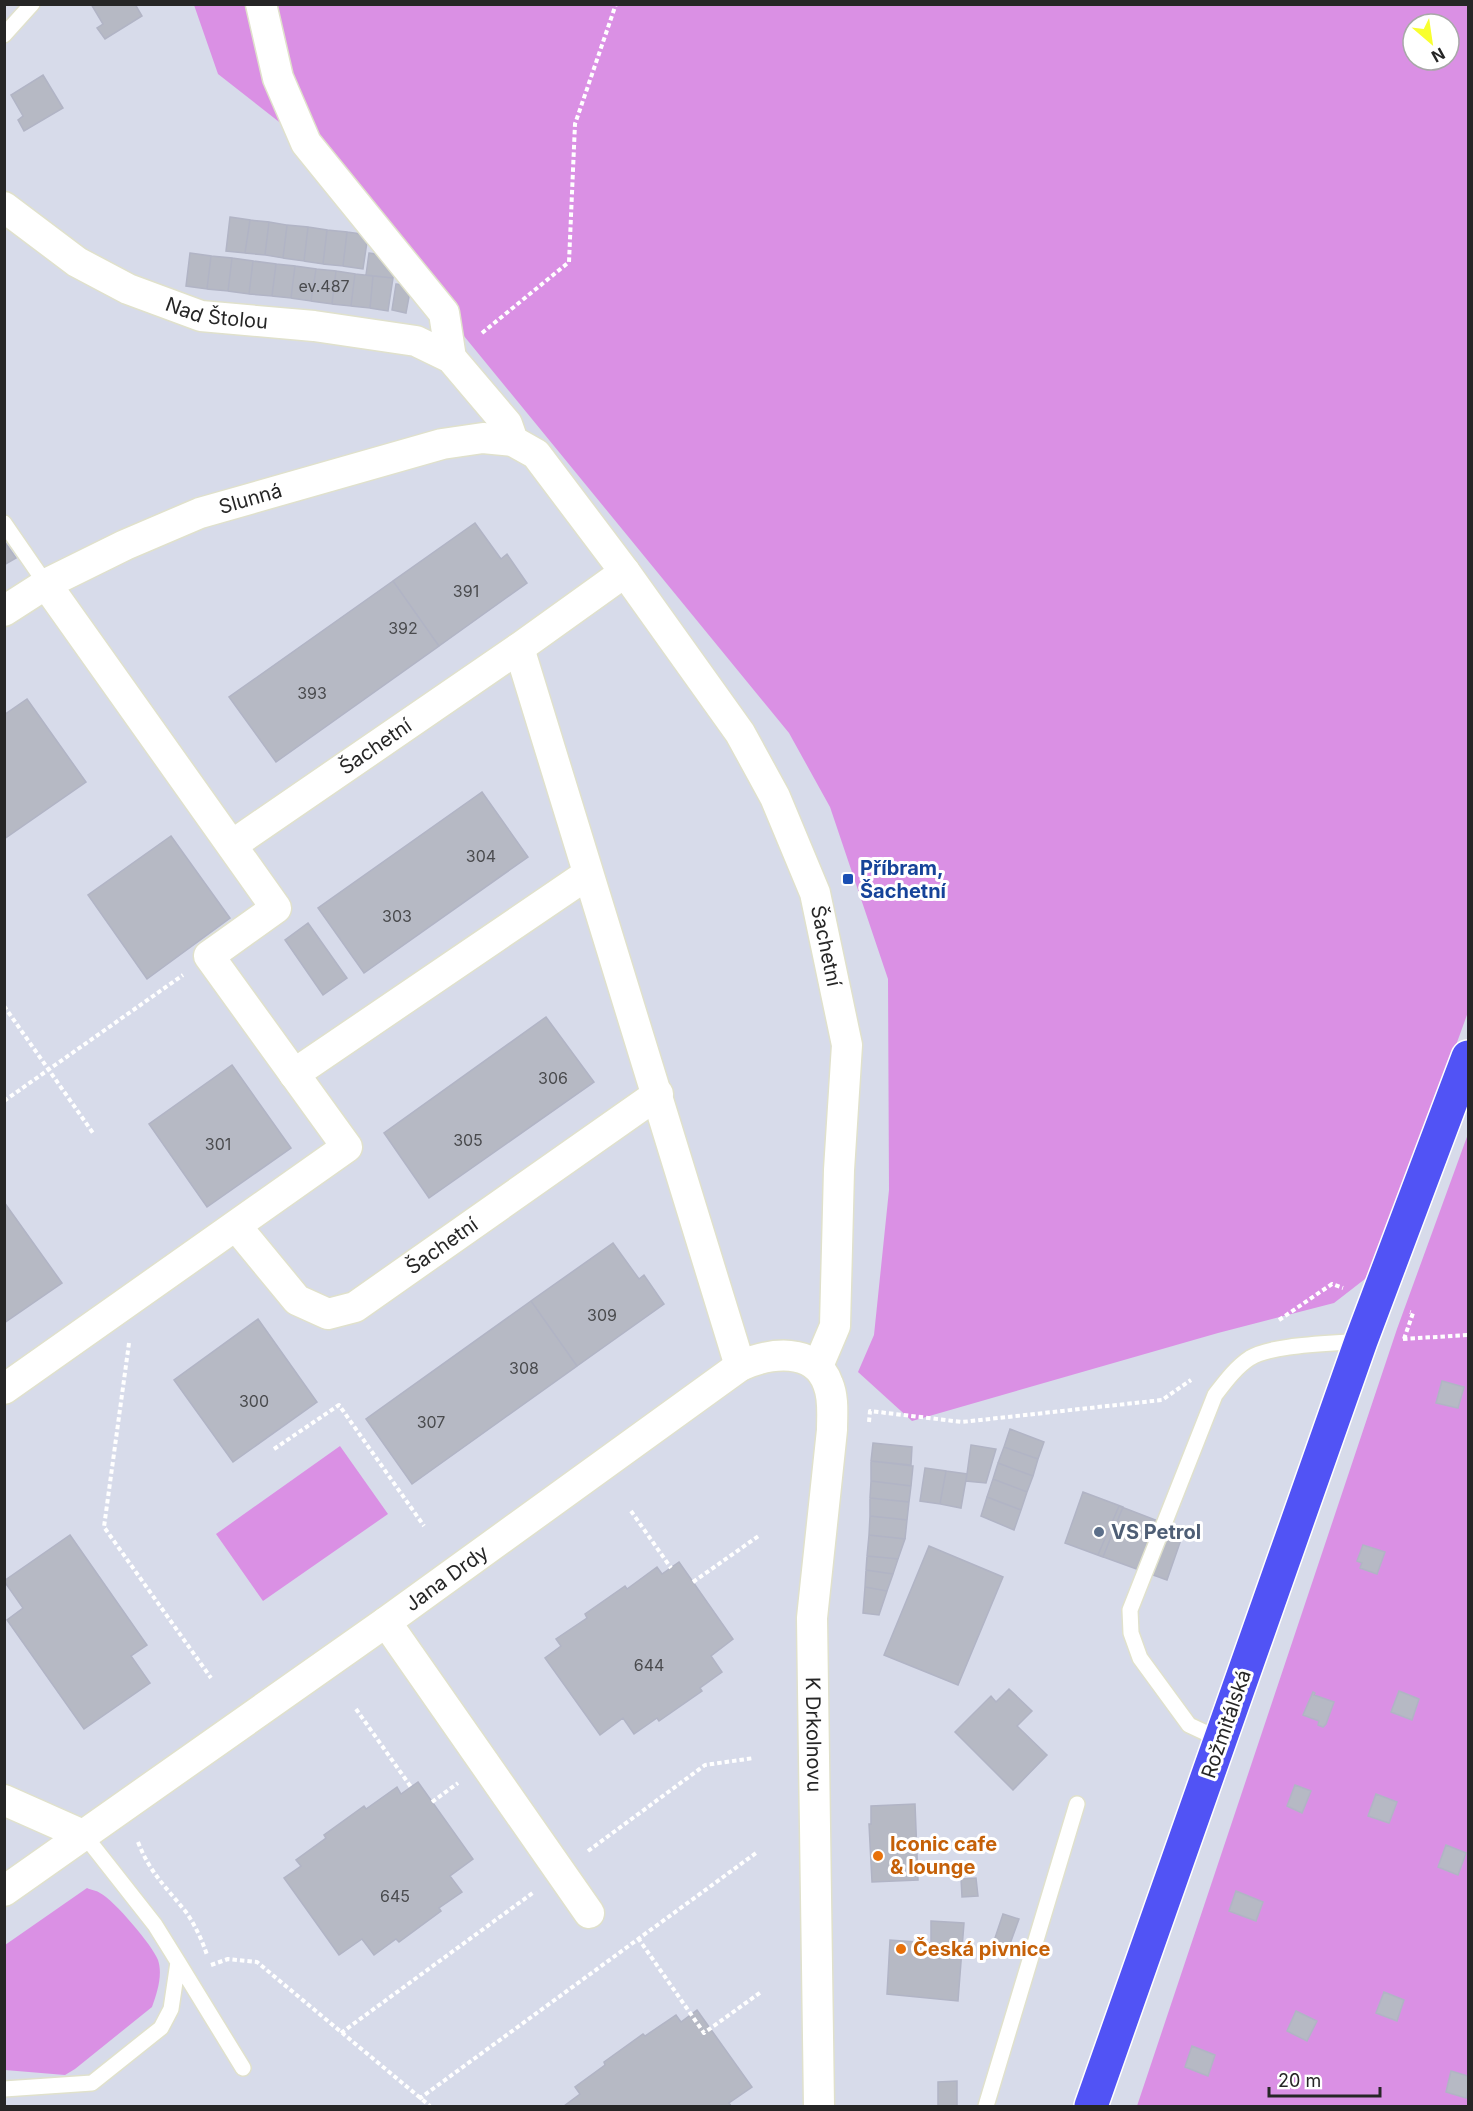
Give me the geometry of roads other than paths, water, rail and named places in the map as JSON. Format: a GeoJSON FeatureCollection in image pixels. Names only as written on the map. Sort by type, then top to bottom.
{"type":"FeatureCollection","features":[{"type":"Feature","properties":{"kind":"main road","name":"Rožmitálská"},"geometry":{"type":"LineString","coordinates":[[1091,2106],[1360,1341],[1468,1057]]}},
{"type":"Feature","properties":{"kind":"street"},"geometry":{"type":"LineString","coordinates":[[261,4],[278,78],[306,143],[444,313],[451,358],[507,424],[513,441]]}},
{"type":"Feature","properties":{"kind":"street","name":"Nad Štolou"},"geometry":{"type":"LineString","coordinates":[[4,207],[77,262],[128,289],[201,316],[314,326],[416,341],[451,358]]}},
{"type":"Feature","properties":{"kind":"street","name":"Slunná"},"geometry":{"type":"LineString","coordinates":[[4,611],[46,584],[125,545],[200,513],[442,444],[483,438],[513,441]]}},
{"type":"Feature","properties":{"kind":"street","name":"Šachetní"},"geometry":{"type":"LineString","coordinates":[[513,441],[536,454],[625,572],[740,733],[775,797],[815,893],[847,1045],[839,1170],[835,1326],[818,1366]]}},
{"type":"Feature","properties":{"kind":"street","name":"Šachetní"},"geometry":{"type":"LineString","coordinates":[[232,845],[519,648],[625,572]]}},
{"type":"Feature","properties":{"kind":"street"},"geometry":{"type":"LineString","coordinates":[[4,1389],[347,1147],[209,956],[276,908],[46,584]]}},
{"type":"Feature","properties":{"kind":"street"},"geometry":{"type":"LineString","coordinates":[[519,648],[740,1366]]}},
{"type":"Feature","properties":{"kind":"street"},"geometry":{"type":"LineString","coordinates":[[294,1074],[588,874]]}},
{"type":"Feature","properties":{"kind":"street","name":"Šachetní"},"geometry":{"type":"LineString","coordinates":[[236,1226],[297,1300],[328,1314],[355,1307],[658,1094]]}},
{"type":"Feature","properties":{"kind":"street","name":"Jana Drdy"},"geometry":{"type":"LineString","coordinates":[[4,1892],[386,1622],[740,1366],[774,1355],[793,1355],[818,1366]]}},
{"type":"Feature","properties":{"kind":"street","name":"K Drkolnovu"},"geometry":{"type":"LineString","coordinates":[[818,1366],[828,1383],[832,1404],[832,1430],[812,1618],[819,2106]]}},
{"type":"Feature","properties":{"kind":"street"},"geometry":{"type":"LineString","coordinates":[[386,1622],[589,1913]]}},
{"type":"Feature","properties":{"kind":"street"},"geometry":{"type":"LineString","coordinates":[[4,1800],[85,1836]]}},
{"type":"Feature","properties":{"kind":"lane"},"geometry":{"type":"LineString","coordinates":[[4,35],[32,4]]}},
{"type":"Feature","properties":{"kind":"lane"},"geometry":{"type":"LineString","coordinates":[[4,523],[46,584]]}},
{"type":"Feature","properties":{"kind":"lane"},"geometry":{"type":"LineString","coordinates":[[1221,1740],[1189,1725],[1140,1658],[1131,1633],[1130,1610],[1215,1395],[1227,1378],[1251,1358],[1274,1350],[1360,1341]]}},
{"type":"Feature","properties":{"kind":"lane"},"geometry":{"type":"LineString","coordinates":[[986,2106],[1077,1804]]}},
{"type":"Feature","properties":{"kind":"lane"},"geometry":{"type":"LineString","coordinates":[[85,1836],[154,1924],[243,2068]]}},
{"type":"Feature","properties":{"kind":"lane"},"geometry":{"type":"LineString","coordinates":[[4,2089],[92,2083],[161,2028],[171,2009],[178,1962]]}},
{"type":"Feature","properties":{"kind":"place","name":"Příbram, Šachetní"},"geometry":{"type":"Point","coordinates":[848,879]}},
{"type":"Feature","properties":{"kind":"place","name":"VS Petrol"},"geometry":{"type":"Point","coordinates":[1099,1532]}},
{"type":"Feature","properties":{"kind":"place","name":"Iconic cafe & lounge"},"geometry":{"type":"Point","coordinates":[878,1856]}},
{"type":"Feature","properties":{"kind":"place","name":"Česká pivnice"},"geometry":{"type":"Point","coordinates":[901,1949]}}]}
